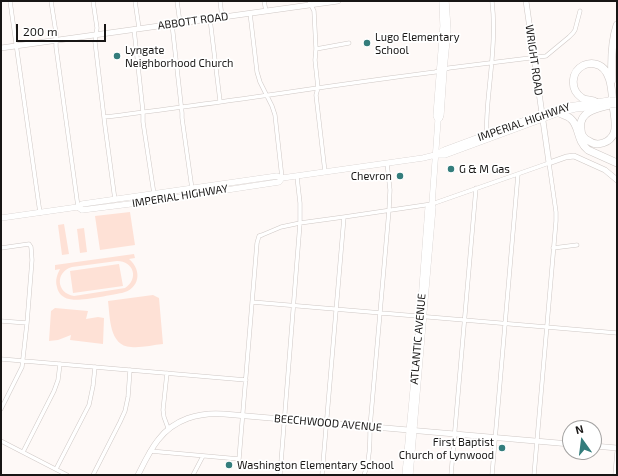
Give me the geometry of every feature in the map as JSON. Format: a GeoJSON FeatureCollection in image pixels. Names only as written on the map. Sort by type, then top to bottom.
{"type":"FeatureCollection","features":[{"type":"Feature","properties":{"kind":"highway"},"geometry":{"type":"LineString","coordinates":[[612,103],[594,109],[582,118],[580,125],[583,136],[594,144],[608,141],[615,132],[611,61],[614,33],[617,25]]}},
{"type":"Feature","properties":{"kind":"highway"},"geometry":{"type":"LineString","coordinates":[[596,102],[594,100],[583,99],[575,89],[573,80],[574,76],[582,66],[595,64],[603,68],[608,74],[612,93]]}},
{"type":"Feature","properties":{"kind":"highway"},"geometry":{"type":"LineString","coordinates":[[559,113],[572,120],[580,141],[588,150],[617,163]]}},
{"type":"Feature","properties":{"kind":"highway"},"geometry":{"type":"LineString","coordinates":[[614,114],[617,126]]}},
{"type":"Feature","properties":{"kind":"main road","name":"ATLANTIC AVENUE"},"geometry":{"type":"LineString","coordinates":[[410,475],[412,430],[422,316],[428,208],[432,204],[438,120],[441,115],[443,26],[442,1]]}},
{"type":"Feature","properties":{"kind":"main road","name":"ATLANTIC AVENUE"},"geometry":{"type":"LineString","coordinates":[[442,70],[448,30],[446,1]]}},
{"type":"Feature","properties":{"kind":"main road","name":"IMPERIAL HIGHWAY"},"geometry":{"type":"LineString","coordinates":[[542,116],[612,103],[617,100]]}},
{"type":"Feature","properties":{"kind":"main road","name":"IMPERIAL HIGHWAY"},"geometry":{"type":"LineString","coordinates":[[78,208],[82,204],[115,199],[279,182],[282,178],[435,155],[445,155],[569,105],[596,102],[612,103]]}},
{"type":"Feature","properties":{"kind":"main road","name":"IMPERIAL HIGHWAY"},"geometry":{"type":"LineString","coordinates":[[1,217],[78,208],[82,210],[116,206],[154,201],[192,192]]}},
{"type":"Feature","properties":{"kind":"main road","name":"ATLANTIC AVENUE"},"geometry":{"type":"LineString","coordinates":[[406,475],[412,430]]}},
{"type":"Feature","properties":{"kind":"street"},"geometry":{"type":"LineString","coordinates":[[10,1],[40,213]]}},
{"type":"Feature","properties":{"kind":"street"},"geometry":{"type":"LineString","coordinates":[[51,1],[78,208]]}},
{"type":"Feature","properties":{"kind":"street"},"geometry":{"type":"LineString","coordinates":[[93,1],[97,28],[95,42],[116,206]]}},
{"type":"Feature","properties":{"kind":"street"},"geometry":{"type":"LineString","coordinates":[[135,1],[143,122],[154,201]]}},
{"type":"Feature","properties":{"kind":"street"},"geometry":{"type":"LineString","coordinates":[[177,1],[180,23]]}},
{"type":"Feature","properties":{"kind":"street"},"geometry":{"type":"LineString","coordinates":[[220,1],[222,17]]}},
{"type":"Feature","properties":{"kind":"street"},"geometry":{"type":"LineString","coordinates":[[264,1],[266,11]]}},
{"type":"Feature","properties":{"kind":"street","name":"ABBOTT ROAD"},"geometry":{"type":"LineString","coordinates":[[1,48],[266,11],[310,3],[338,1]]}},
{"type":"Feature","properties":{"kind":"street"},"geometry":{"type":"LineString","coordinates":[[487,137],[491,63],[494,39],[492,1]]}},
{"type":"Feature","properties":{"kind":"street","name":"WRIGHT ROAD"},"geometry":{"type":"LineString","coordinates":[[526,1],[549,163]]}},
{"type":"Feature","properties":{"kind":"street"},"geometry":{"type":"LineString","coordinates":[[310,3],[314,11],[316,49],[314,60],[318,88],[316,95],[325,172]]}},
{"type":"Feature","properties":{"kind":"street"},"geometry":{"type":"LineString","coordinates":[[104,117],[182,108],[546,56],[569,37],[575,30],[580,11]]}},
{"type":"Feature","properties":{"kind":"street"},"geometry":{"type":"LineString","coordinates":[[250,13],[257,72],[275,115],[282,178]]}},
{"type":"Feature","properties":{"kind":"street"},"geometry":{"type":"LineString","coordinates":[[210,19],[220,102]]}},
{"type":"Feature","properties":{"kind":"street"},"geometry":{"type":"LineString","coordinates":[[172,24],[192,192]]}},
{"type":"Feature","properties":{"kind":"street"},"geometry":{"type":"LineString","coordinates":[[316,49],[349,43]]}},
{"type":"Feature","properties":{"kind":"street"},"geometry":{"type":"LineString","coordinates":[[150,451],[239,459],[258,240],[264,233],[300,222],[432,204],[568,156],[574,156],[605,170],[617,180]]}},
{"type":"Feature","properties":{"kind":"street"},"geometry":{"type":"LineString","coordinates":[[364,475],[369,458],[370,427],[389,210],[390,190],[387,163]]}},
{"type":"Feature","properties":{"kind":"street"},"geometry":{"type":"LineString","coordinates":[[534,475],[556,212],[549,163]]}},
{"type":"Feature","properties":{"kind":"street"},"geometry":{"type":"LineString","coordinates":[[492,475],[518,174]]}},
{"type":"Feature","properties":{"kind":"street"},"geometry":{"type":"LineString","coordinates":[[280,475],[300,222],[300,203],[296,177]]}},
{"type":"Feature","properties":{"kind":"street"},"geometry":{"type":"LineString","coordinates":[[451,475],[476,188]]}},
{"type":"Feature","properties":{"kind":"street"},"geometry":{"type":"LineString","coordinates":[[322,475],[344,217]]}},
{"type":"Feature","properties":{"kind":"street"},"geometry":{"type":"LineString","coordinates":[[1,248],[29,244],[31,247],[32,260],[22,367],[1,409]]}},
{"type":"Feature","properties":{"kind":"street"},"geometry":{"type":"LineString","coordinates":[[554,248],[578,245]]}},
{"type":"Feature","properties":{"kind":"street"},"geometry":{"type":"LineString","coordinates":[[252,302],[617,333]]}},
{"type":"Feature","properties":{"kind":"street"},"geometry":{"type":"LineString","coordinates":[[1,321],[27,323]]}},
{"type":"Feature","properties":{"kind":"street"},"geometry":{"type":"LineString","coordinates":[[1,359],[246,380]]}},
{"type":"Feature","properties":{"kind":"street"},"geometry":{"type":"LineString","coordinates":[[23,452],[54,391],[58,380],[60,364]]}},
{"type":"Feature","properties":{"kind":"street"},"geometry":{"type":"LineString","coordinates":[[56,469],[89,405],[94,386],[95,367]]}},
{"type":"Feature","properties":{"kind":"street"},"geometry":{"type":"LineString","coordinates":[[93,475],[125,411],[128,397],[130,370]]}},
{"type":"Feature","properties":{"kind":"street"},"geometry":{"type":"LineString","coordinates":[[167,373],[163,410],[165,422],[168,428]]}},
{"type":"Feature","properties":{"kind":"street","name":"BEECHWOOD AVENUE"},"geometry":{"type":"LineString","coordinates":[[138,475],[150,451],[168,428],[189,417],[214,413],[562,443]]}},
{"type":"Feature","properties":{"kind":"street"},"geometry":{"type":"LineString","coordinates":[[1,441],[67,475]]}},
{"type":"Feature","properties":{"kind":"street"},"geometry":{"type":"LineString","coordinates":[[602,447],[617,448]]}},
{"type":"Feature","properties":{"kind":"street"},"geometry":{"type":"LineString","coordinates":[[615,475],[617,452]]}},
{"type":"Feature","properties":{"kind":"street"},"geometry":{"type":"LineString","coordinates":[[193,475],[202,456]]}},
{"type":"Feature","properties":{"kind":"shaded area"},"geometry":{"type":"Polygon","coordinates":[[[130,212],[135,245],[100,250],[95,216],[130,212]]]}},
{"type":"Feature","properties":{"kind":"shaded area"},"geometry":{"type":"Polygon","coordinates":[[[64,224],[69,254],[62,255],[58,225],[64,224]]]}},
{"type":"Feature","properties":{"kind":"shaded area"},"geometry":{"type":"Polygon","coordinates":[[[84,228],[87,252],[80,253],[77,229],[84,228]]]}},
{"type":"Feature","properties":{"kind":"shaded area"},"geometry":{"type":"Polygon","coordinates":[[[134,254],[135,258],[129,259],[136,269],[137,279],[132,288],[122,293],[74,300],[63,296],[60,293],[56,280],[60,269],[55,270],[55,265],[134,254]],[[117,261],[72,267],[66,270],[60,278],[61,287],[68,294],[74,296],[125,288],[132,280],[133,271],[131,267],[123,262],[117,261]]]}},
{"type":"Feature","properties":{"kind":"shaded area"},"geometry":{"type":"Polygon","coordinates":[[[119,264],[123,286],[73,293],[70,271],[119,264]]]}},
{"type":"Feature","properties":{"kind":"shaded area"},"geometry":{"type":"Polygon","coordinates":[[[153,295],[159,298],[163,344],[131,347],[118,342],[110,322],[108,301],[153,295]]]}},
{"type":"Feature","properties":{"kind":"shaded area"},"geometry":{"type":"Polygon","coordinates":[[[55,308],[88,311],[86,319],[98,317],[104,318],[103,344],[70,340],[71,335],[58,340],[49,341],[51,311],[55,308]]]}},
{"type":"Feature","properties":{"kind":"place","name":"Lugo Elementary School"},"geometry":{"type":"Point","coordinates":[367,43]}},
{"type":"Feature","properties":{"kind":"place","name":"Lyngate Neighborhood Church"},"geometry":{"type":"Point","coordinates":[117,56]}},
{"type":"Feature","properties":{"kind":"place","name":"G & M Gas"},"geometry":{"type":"Point","coordinates":[451,169]}},
{"type":"Feature","properties":{"kind":"place","name":"Chevron"},"geometry":{"type":"Point","coordinates":[400,176]}},
{"type":"Feature","properties":{"kind":"place","name":"First Baptist Church of Lynwood"},"geometry":{"type":"Point","coordinates":[502,448]}},
{"type":"Feature","properties":{"kind":"place","name":"Washington Elementary School"},"geometry":{"type":"Point","coordinates":[229,465]}}]}
